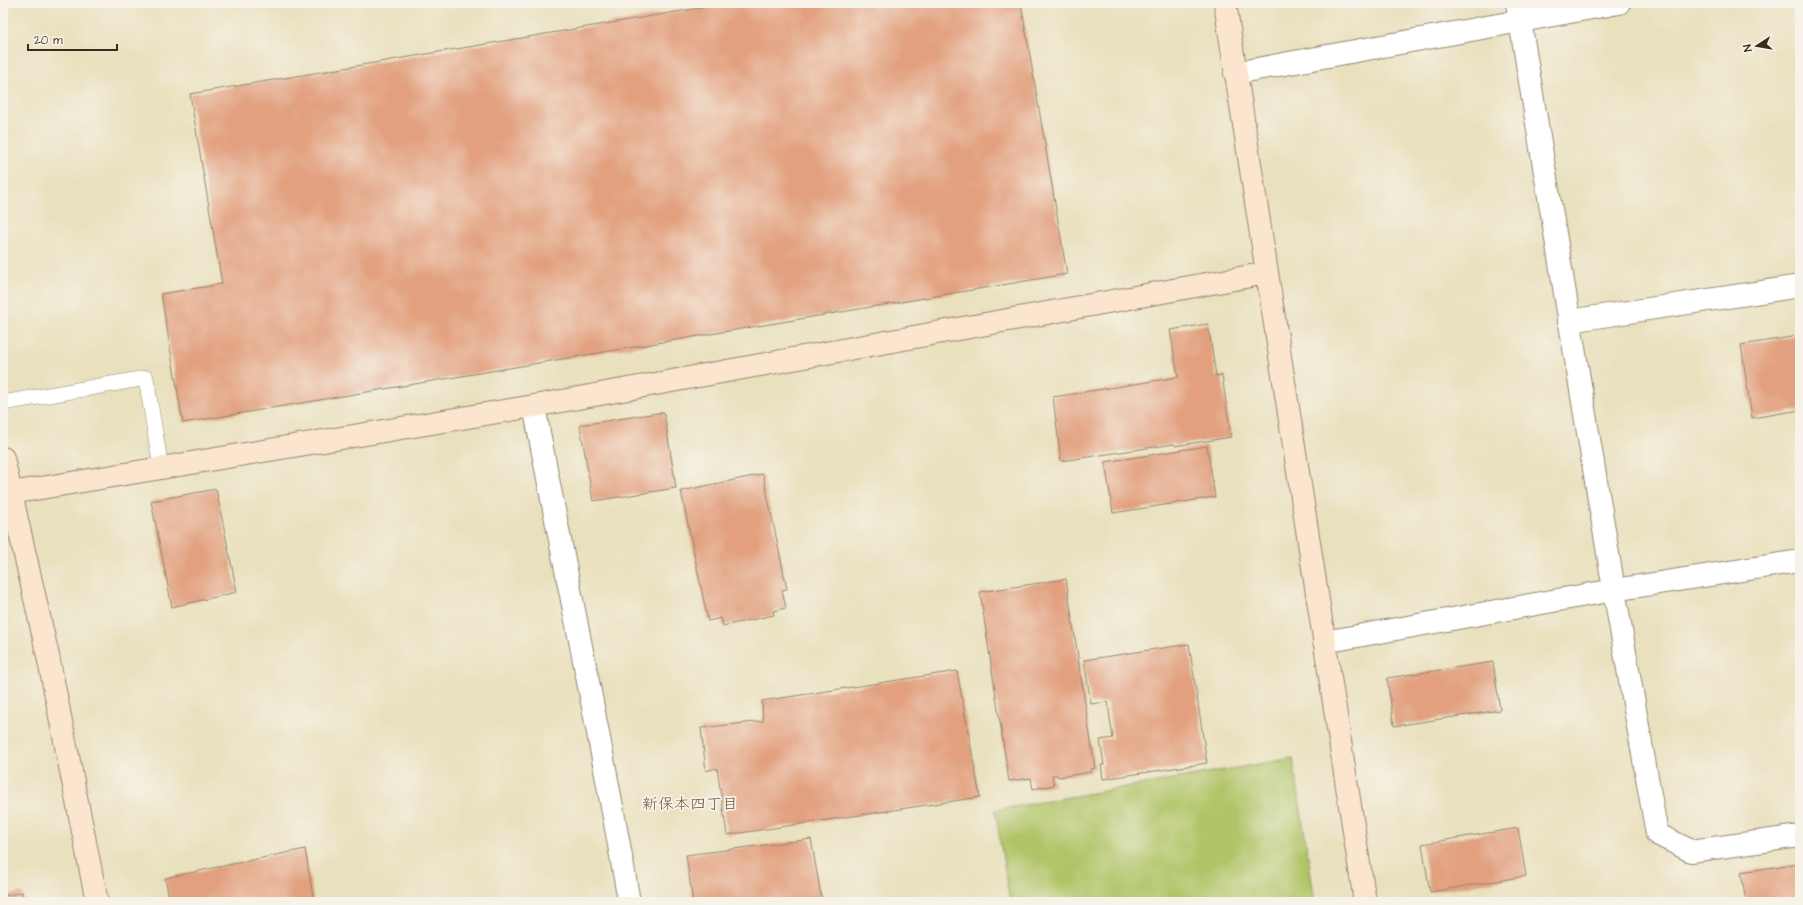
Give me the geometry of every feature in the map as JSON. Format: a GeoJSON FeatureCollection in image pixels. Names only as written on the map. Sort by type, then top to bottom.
{"type":"FeatureCollection","features":[{"type":"Feature","properties":{"kind":"street"},"geometry":{"type":"LineString","coordinates":[[1225,3],[1324,642],[1366,902]]}},
{"type":"Feature","properties":{"kind":"street"},"geometry":{"type":"LineString","coordinates":[[1235,73],[1519,12],[1619,3]]}},
{"type":"Feature","properties":{"kind":"street"},"geometry":{"type":"LineString","coordinates":[[1519,12],[1614,590],[1657,834],[1691,851],[1800,836]]}},
{"type":"Feature","properties":{"kind":"street"},"geometry":{"type":"LineString","coordinates":[[11,492],[534,406],[1267,273]]}},
{"type":"Feature","properties":{"kind":"street"},"geometry":{"type":"LineString","coordinates":[[1569,321],[1800,286]]}},
{"type":"Feature","properties":{"kind":"street"},"geometry":{"type":"LineString","coordinates":[[534,406],[559,541],[613,807],[629,902]]}},
{"type":"Feature","properties":{"kind":"street"},"geometry":{"type":"LineString","coordinates":[[3,458],[48,656],[97,902]]}},
{"type":"Feature","properties":{"kind":"street"},"geometry":{"type":"LineString","coordinates":[[1324,642],[1614,590],[1800,560]]}},
{"type":"Feature","properties":{"kind":"lane"},"geometry":{"type":"LineString","coordinates":[[3,403],[146,378],[161,468]]}},
{"type":"Feature","properties":{"kind":"green space"},"geometry":{"type":"Polygon","coordinates":[[[1293,758],[1315,902],[1010,902],[995,810],[1293,758]]]}},
{"type":"Feature","properties":{"kind":"building"},"geometry":{"type":"Polygon","coordinates":[[[729,3],[1021,3],[1067,274],[183,423],[161,294],[222,284],[190,94],[729,3]]]}},
{"type":"Feature","properties":{"kind":"building"},"geometry":{"type":"Polygon","coordinates":[[[1208,324],[1216,376],[1222,375],[1231,437],[1061,461],[1053,397],[1178,377],[1170,330],[1208,324]]]}},
{"type":"Feature","properties":{"kind":"building"},"geometry":{"type":"Polygon","coordinates":[[[1800,329],[1800,410],[1752,418],[1741,345],[1798,336],[1797,330],[1800,329]]]}},
{"type":"Feature","properties":{"kind":"building"},"geometry":{"type":"Polygon","coordinates":[[[664,412],[676,488],[593,501],[580,425],[664,412]]]}},
{"type":"Feature","properties":{"kind":"building"},"geometry":{"type":"Polygon","coordinates":[[[1207,446],[1215,497],[1113,513],[1105,462],[1207,446]]]}},
{"type":"Feature","properties":{"kind":"building"},"geometry":{"type":"Polygon","coordinates":[[[763,474],[787,589],[782,590],[786,608],[773,611],[774,615],[723,626],[721,618],[708,621],[681,491],[763,474]]]}},
{"type":"Feature","properties":{"kind":"building"},"geometry":{"type":"Polygon","coordinates":[[[216,489],[237,592],[172,607],[151,501],[216,489]]]}},
{"type":"Feature","properties":{"kind":"building"},"geometry":{"type":"Polygon","coordinates":[[[1066,579],[1095,768],[1091,769],[1092,772],[1058,777],[1057,775],[1052,775],[1054,785],[1033,789],[1031,778],[1009,781],[980,592],[1066,579]]]}},
{"type":"Feature","properties":{"kind":"building"},"geometry":{"type":"Polygon","coordinates":[[[1189,644],[1207,763],[1103,779],[1101,765],[1104,765],[1100,740],[1113,738],[1108,702],[1091,704],[1084,660],[1189,644]]]}},
{"type":"Feature","properties":{"kind":"building"},"geometry":{"type":"Polygon","coordinates":[[[1493,662],[1500,710],[1394,726],[1387,678],[1493,662]]]}},
{"type":"Feature","properties":{"kind":"building"},"geometry":{"type":"Polygon","coordinates":[[[957,671],[980,797],[727,835],[717,768],[706,771],[701,728],[763,721],[762,701],[957,671]]]}},
{"type":"Feature","properties":{"kind":"building"},"geometry":{"type":"Polygon","coordinates":[[[1518,828],[1526,876],[1430,892],[1422,844],[1518,828]]]}},
{"type":"Feature","properties":{"kind":"building"},"geometry":{"type":"Polygon","coordinates":[[[811,839],[822,902],[693,902],[686,855],[811,839]]]}},
{"type":"Feature","properties":{"kind":"building"},"geometry":{"type":"Polygon","coordinates":[[[305,849],[314,902],[170,902],[165,878],[305,849]]]}},
{"type":"Feature","properties":{"kind":"building"},"geometry":{"type":"Polygon","coordinates":[[[1800,863],[1800,902],[1746,902],[1741,872],[1800,863]]]}},
{"type":"Feature","properties":{"kind":"building"},"geometry":{"type":"Polygon","coordinates":[[[22,892],[24,902],[3,902],[3,896],[22,892]]]}},
{"type":"Feature","properties":{"kind":"district","name":"新保本四丁目"},"geometry":{"type":"Point","coordinates":[690,803]}}]}
